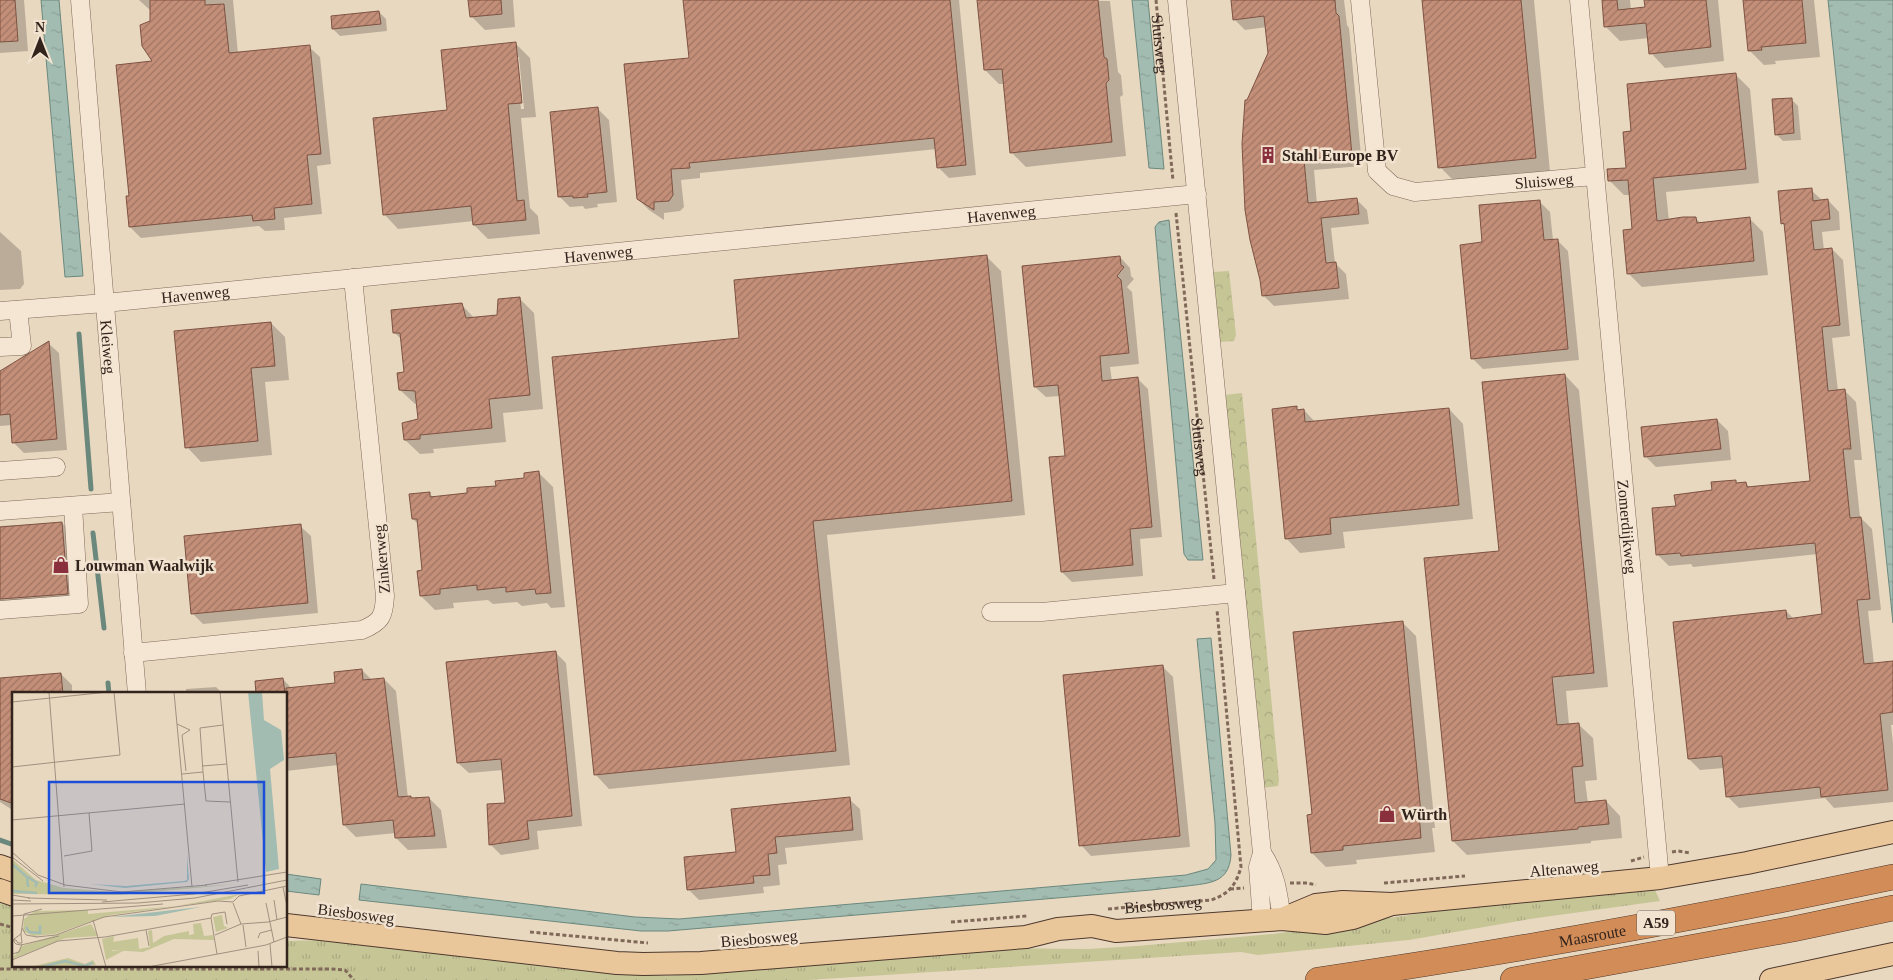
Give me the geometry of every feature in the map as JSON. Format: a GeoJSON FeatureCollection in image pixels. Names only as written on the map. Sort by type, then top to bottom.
{"type":"FeatureCollection","features":[{"type":"Feature","properties":{"kind":"highway","name":"Maasroute"},"geometry":{"type":"LineString","coordinates":[[1318,980],[1418,966],[1789,899],[1893,877]]}},
{"type":"Feature","properties":{"kind":"highway","name":"Maasroute"},"geometry":{"type":"LineString","coordinates":[[1513,980],[1538,977],[1893,908]]}},
{"type":"Feature","properties":{"kind":"main road","name":"Altenaweg"},"geometry":{"type":"LineString","coordinates":[[1272,920],[1316,905],[1343,902],[1392,904],[1660,878],[1747,863],[1893,832]]}},
{"type":"Feature","properties":{"kind":"main road"},"geometry":{"type":"LineString","coordinates":[[0,866],[12,870]]}},
{"type":"Feature","properties":{"kind":"main road"},"geometry":{"type":"LineString","coordinates":[[0,890],[12,894]]}},
{"type":"Feature","properties":{"kind":"main road","name":"Biesbosweg"},"geometry":{"type":"LineString","coordinates":[[288,925],[617,963],[643,964],[701,963],[1026,936],[1058,929],[1092,926],[1116,931],[1272,920]]}},
{"type":"Feature","properties":{"kind":"main road"},"geometry":{"type":"LineString","coordinates":[[1771,980],[1893,954]]}},
{"type":"Feature","properties":{"kind":"street","name":"Kleiweg"},"geometry":{"type":"LineString","coordinates":[[80,0],[137,692]]}},
{"type":"Feature","properties":{"kind":"street","name":"Sluisweg"},"geometry":{"type":"LineString","coordinates":[[1178,0],[1262,853],[1271,866],[1268,885],[1272,920]]}},
{"type":"Feature","properties":{"kind":"street","name":"Sluisweg"},"geometry":{"type":"LineString","coordinates":[[1360,0],[1377,171],[1393,186],[1415,192],[1594,176],[1578,0]]}},
{"type":"Feature","properties":{"kind":"street","name":"Zomerdijkweg"},"geometry":{"type":"LineString","coordinates":[[1594,176],[1624,472],[1660,878]]}},
{"type":"Feature","properties":{"kind":"street","name":"Havenweg"},"geometry":{"type":"LineString","coordinates":[[0,311],[105,303],[1196,194]]}},
{"type":"Feature","properties":{"kind":"street","name":"Zinkerweg"},"geometry":{"type":"LineString","coordinates":[[134,653],[362,630],[376,624],[384,612],[385,596],[353,278]]}},
{"type":"Feature","properties":{"kind":"street"},"geometry":{"type":"LineString","coordinates":[[0,347],[22,346],[18,310]]}},
{"type":"Feature","properties":{"kind":"street"},"geometry":{"type":"LineString","coordinates":[[0,471],[56,467]]}},
{"type":"Feature","properties":{"kind":"street"},"geometry":{"type":"LineString","coordinates":[[0,511],[121,502]]}},
{"type":"Feature","properties":{"kind":"street"},"geometry":{"type":"LineString","coordinates":[[0,610],[79,604],[73,506]]}},
{"type":"Feature","properties":{"kind":"street"},"geometry":{"type":"LineString","coordinates":[[991,612],[1042,612],[1236,593]]}},
{"type":"Feature","properties":{"kind":"path","name":"Sluisweg"},"geometry":{"type":"LineString","coordinates":[[1156,0],[1216,595],[1241,867],[1237,882],[1230,889]]}},
{"type":"Feature","properties":{"kind":"path"},"geometry":{"type":"LineString","coordinates":[[1623,863],[1678,851],[1696,855]]}},
{"type":"Feature","properties":{"kind":"path"},"geometry":{"type":"LineString","coordinates":[[1378,884],[1475,875]]}},
{"type":"Feature","properties":{"kind":"path"},"geometry":{"type":"LineString","coordinates":[[1230,889],[1298,882],[1316,885]]}},
{"type":"Feature","properties":{"kind":"path","name":"Biesbosweg"},"geometry":{"type":"LineString","coordinates":[[1103,909],[1211,900],[1221,897],[1230,889]]}},
{"type":"Feature","properties":{"kind":"path"},"geometry":{"type":"LineString","coordinates":[[946,922],[1034,915]]}},
{"type":"Feature","properties":{"kind":"path"},"geometry":{"type":"LineString","coordinates":[[523,931],[655,944]]}},
{"type":"Feature","properties":{"kind":"path"},"geometry":{"type":"LineString","coordinates":[[0,969],[330,969],[345,970],[354,980]]}},
{"type":"Feature","properties":{"kind":"green space"},"geometry":{"type":"Polygon","coordinates":[[[1229,271],[1236,335],[1234,341],[1219,342],[1212,272],[1229,271]]]}},
{"type":"Feature","properties":{"kind":"green space"},"geometry":{"type":"Polygon","coordinates":[[[1242,393],[1279,780],[1278,786],[1263,788],[1224,395],[1242,393]]]}},
{"type":"Feature","properties":{"kind":"green space"},"geometry":{"type":"Polygon","coordinates":[[[1655,890],[1660,901],[1530,919],[1409,940],[1258,955],[1241,952],[808,980],[0,980],[0,901],[12,905],[12,968],[288,968],[288,941],[331,940],[579,970],[664,976],[768,969],[991,948],[1088,949],[1137,946],[1273,934],[1467,907],[1655,890]]]}},
{"type":"Feature","properties":{"kind":"water"},"geometry":{"type":"Polygon","coordinates":[[[41,0],[59,0],[83,276],[65,277],[41,0]]]}},
{"type":"Feature","properties":{"kind":"water"},"geometry":{"type":"Polygon","coordinates":[[[1132,0],[1148,0],[1164,169],[1149,168],[1132,0]]]}},
{"type":"Feature","properties":{"kind":"water"},"geometry":{"type":"Polygon","coordinates":[[[1828,0],[1893,0],[1893,623],[1828,0]]]}},
{"type":"Feature","properties":{"kind":"water"},"geometry":{"type":"Polygon","coordinates":[[[1169,220],[1203,560],[1188,560],[1184,554],[1155,227],[1159,222],[1169,220]]]}},
{"type":"Feature","properties":{"kind":"water"},"geometry":{"type":"Polygon","coordinates":[[[1211,638],[1231,855],[1227,871],[1217,880],[1211,882],[1151,890],[668,931],[641,931],[359,900],[361,884],[635,917],[679,919],[1186,875],[1208,869],[1216,860],[1215,823],[1197,639],[1211,638]]]}},
{"type":"Feature","properties":{"kind":"water"},"geometry":{"type":"Polygon","coordinates":[[[288,874],[321,879],[319,895],[288,891],[288,874]]]}},
{"type":"Feature","properties":{"kind":"building"},"geometry":{"type":"Polygon","coordinates":[[[0,0],[15,0],[18,41],[0,42],[0,0]]]}},
{"type":"Feature","properties":{"kind":"building"},"geometry":{"type":"Polygon","coordinates":[[[150,0],[205,0],[205,5],[224,4],[229,53],[310,45],[321,154],[307,155],[312,204],[274,208],[275,219],[253,221],[252,215],[129,227],[126,196],[129,196],[116,65],[152,61],[142,46],[140,25],[150,21],[150,0]]]}},
{"type":"Feature","properties":{"kind":"building"},"geometry":{"type":"Polygon","coordinates":[[[468,0],[501,0],[502,14],[470,17],[468,0]]]}},
{"type":"Feature","properties":{"kind":"building"},"geometry":{"type":"Polygon","coordinates":[[[683,0],[950,0],[966,165],[937,168],[934,138],[689,163],[690,168],[671,169],[673,195],[669,201],[654,202],[654,210],[637,199],[624,64],[689,58],[683,0]]]}},
{"type":"Feature","properties":{"kind":"building"},"geometry":{"type":"Polygon","coordinates":[[[977,0],[1098,0],[1104,57],[1107,59],[1109,80],[1106,83],[1112,142],[1010,153],[1002,69],[984,70],[977,0]]]}},
{"type":"Feature","properties":{"kind":"building","name":"Stahl Europe BV"},"geometry":{"type":"Polygon","coordinates":[[[1231,0],[1335,0],[1336,13],[1339,16],[1352,155],[1304,160],[1308,203],[1357,198],[1359,214],[1321,218],[1326,263],[1336,262],[1339,288],[1262,296],[1245,210],[1242,144],[1245,100],[1247,100],[1268,53],[1264,16],[1233,20],[1231,0]]]}},
{"type":"Feature","properties":{"kind":"building"},"geometry":{"type":"Polygon","coordinates":[[[1422,0],[1521,0],[1536,158],[1438,168],[1422,0]]]}},
{"type":"Feature","properties":{"kind":"building"},"geometry":{"type":"Polygon","coordinates":[[[1602,0],[1617,0],[1618,10],[1645,7],[1644,0],[1706,0],[1711,47],[1649,54],[1646,23],[1604,27],[1602,0]]]}},
{"type":"Feature","properties":{"kind":"building"},"geometry":{"type":"Polygon","coordinates":[[[1743,0],[1802,0],[1806,43],[1761,47],[1762,50],[1748,51],[1743,0]]]}},
{"type":"Feature","properties":{"kind":"building"},"geometry":{"type":"Polygon","coordinates":[[[379,11],[381,24],[332,29],[331,16],[379,11]]]}},
{"type":"Feature","properties":{"kind":"building"},"geometry":{"type":"Polygon","coordinates":[[[516,42],[522,103],[508,104],[517,201],[524,200],[526,220],[473,225],[471,206],[383,215],[373,118],[447,110],[441,50],[516,42]]]}},
{"type":"Feature","properties":{"kind":"building"},"geometry":{"type":"Polygon","coordinates":[[[1736,73],[1746,169],[1653,178],[1657,221],[1696,217],[1697,223],[1750,217],[1754,261],[1627,274],[1623,230],[1632,229],[1628,180],[1608,181],[1607,169],[1626,168],[1623,132],[1631,131],[1627,84],[1736,73]]]}},
{"type":"Feature","properties":{"kind":"building"},"geometry":{"type":"Polygon","coordinates":[[[1792,98],[1794,133],[1775,135],[1772,99],[1792,98]]]}},
{"type":"Feature","properties":{"kind":"building"},"geometry":{"type":"Polygon","coordinates":[[[598,107],[607,192],[587,194],[588,197],[558,197],[550,112],[598,107]]]}},
{"type":"Feature","properties":{"kind":"building"},"geometry":{"type":"Polygon","coordinates":[[[1812,188],[1813,201],[1828,199],[1830,219],[1811,221],[1814,250],[1832,248],[1840,325],[1822,327],[1828,391],[1845,389],[1851,449],[1843,449],[1850,518],[1861,517],[1870,599],[1857,600],[1864,664],[1893,661],[1893,712],[1880,714],[1888,790],[1821,797],[1820,787],[1726,797],[1722,756],[1688,759],[1673,622],[1786,610],[1787,619],[1822,614],[1815,543],[1681,556],[1680,553],[1656,555],[1652,508],[1676,506],[1674,495],[1712,490],[1711,482],[1736,480],[1736,483],[1746,482],[1747,487],[1810,481],[1784,223],[1781,224],[1778,191],[1812,188]]]}},
{"type":"Feature","properties":{"kind":"building"},"geometry":{"type":"Polygon","coordinates":[[[1540,200],[1544,240],[1558,239],[1568,349],[1471,359],[1460,245],[1482,242],[1479,205],[1540,200]]]}},
{"type":"Feature","properties":{"kind":"building"},"geometry":{"type":"Polygon","coordinates":[[[987,255],[1012,501],[813,521],[836,751],[594,775],[552,357],[739,338],[734,280],[987,255]]]}},
{"type":"Feature","properties":{"kind":"building"},"geometry":{"type":"Polygon","coordinates":[[[1120,256],[1121,265],[1124,267],[1117,276],[1121,280],[1129,353],[1100,356],[1102,381],[1138,377],[1152,527],[1130,529],[1133,565],[1061,572],[1049,457],[1065,456],[1058,385],[1034,387],[1022,266],[1120,256]]]}},
{"type":"Feature","properties":{"kind":"building"},"geometry":{"type":"Polygon","coordinates":[[[520,297],[530,395],[489,399],[492,428],[420,435],[420,439],[404,440],[402,423],[418,419],[415,391],[399,390],[397,373],[404,372],[400,333],[393,333],[391,310],[462,303],[466,318],[497,315],[498,299],[520,297]]]}},
{"type":"Feature","properties":{"kind":"building"},"geometry":{"type":"Polygon","coordinates":[[[271,322],[275,366],[251,368],[258,441],[185,448],[174,331],[271,322]]]}},
{"type":"Feature","properties":{"kind":"building"},"geometry":{"type":"Polygon","coordinates":[[[49,341],[57,439],[12,443],[10,414],[0,415],[0,371],[49,341]]]}},
{"type":"Feature","properties":{"kind":"building"},"geometry":{"type":"Polygon","coordinates":[[[1565,374],[1594,673],[1552,677],[1557,725],[1579,723],[1583,766],[1572,767],[1575,803],[1606,800],[1609,824],[1578,827],[1578,829],[1452,841],[1424,558],[1499,551],[1482,382],[1565,374]]]}},
{"type":"Feature","properties":{"kind":"building"},"geometry":{"type":"Polygon","coordinates":[[[1297,406],[1297,410],[1304,409],[1305,422],[1449,408],[1459,505],[1330,518],[1331,534],[1285,539],[1272,409],[1297,406]]]}},
{"type":"Feature","properties":{"kind":"building"},"geometry":{"type":"Polygon","coordinates":[[[1717,419],[1721,449],[1644,457],[1641,427],[1717,419]]]}},
{"type":"Feature","properties":{"kind":"building"},"geometry":{"type":"Polygon","coordinates":[[[539,471],[551,593],[536,594],[535,589],[506,592],[506,587],[477,590],[477,585],[440,589],[440,594],[420,596],[417,571],[422,570],[417,519],[412,519],[409,494],[430,492],[430,497],[467,493],[467,488],[496,486],[495,481],[524,478],[524,473],[539,471]]]}},
{"type":"Feature","properties":{"kind":"building"},"geometry":{"type":"Polygon","coordinates":[[[62,522],[68,594],[0,599],[0,527],[62,522]]]}},
{"type":"Feature","properties":{"kind":"building"},"geometry":{"type":"Polygon","coordinates":[[[301,524],[308,603],[191,614],[184,536],[301,524]]]}},
{"type":"Feature","properties":{"kind":"building"},"geometry":{"type":"Polygon","coordinates":[[[1403,621],[1421,814],[1419,814],[1421,838],[1343,846],[1343,850],[1311,853],[1307,815],[1312,814],[1293,632],[1403,621]]]}},
{"type":"Feature","properties":{"kind":"building"},"geometry":{"type":"Polygon","coordinates":[[[556,651],[572,816],[527,821],[529,839],[489,845],[487,804],[505,803],[501,759],[457,763],[446,662],[556,651]]]}},
{"type":"Feature","properties":{"kind":"building"},"geometry":{"type":"Polygon","coordinates":[[[1163,665],[1180,836],[1079,846],[1063,675],[1163,665]]]}},
{"type":"Feature","properties":{"kind":"building"},"geometry":{"type":"Polygon","coordinates":[[[362,669],[363,680],[384,678],[398,797],[429,797],[435,836],[395,838],[393,820],[343,825],[336,753],[288,758],[288,692],[286,692],[286,688],[335,683],[334,672],[362,669]]]}},
{"type":"Feature","properties":{"kind":"building"},"geometry":{"type":"Polygon","coordinates":[[[61,673],[63,692],[12,692],[12,803],[0,799],[0,678],[61,673]]]}},
{"type":"Feature","properties":{"kind":"building"},"geometry":{"type":"Polygon","coordinates":[[[283,678],[285,692],[256,692],[255,681],[283,678]]]}},
{"type":"Feature","properties":{"kind":"building"},"geometry":{"type":"Polygon","coordinates":[[[850,797],[853,830],[775,837],[777,853],[768,854],[770,875],[753,876],[754,883],[687,890],[684,857],[736,852],[731,809],[850,797]]]}},
{"type":"Feature","properties":{"kind":"waterway"},"geometry":{"type":"LineString","coordinates":[[79,334],[91,489]]}},
{"type":"Feature","properties":{"kind":"waterway"},"geometry":{"type":"LineString","coordinates":[[93,533],[104,628]]}},
{"type":"Feature","properties":{"kind":"waterway"},"geometry":{"type":"LineString","coordinates":[[108,683],[109,692]]}},
{"type":"Feature","properties":{"kind":"waterway"},"geometry":{"type":"LineString","coordinates":[[0,840],[12,844]]}},
{"type":"Feature","properties":{"kind":"place","name":"Stahl Europe BV"},"geometry":{"type":"Point","coordinates":[1268,155]}},
{"type":"Feature","properties":{"kind":"place","name":"Louwman Waalwijk"},"geometry":{"type":"Point","coordinates":[61,565]}},
{"type":"Feature","properties":{"kind":"place","name":"Würth"},"geometry":{"type":"Point","coordinates":[1387,814]}}]}
